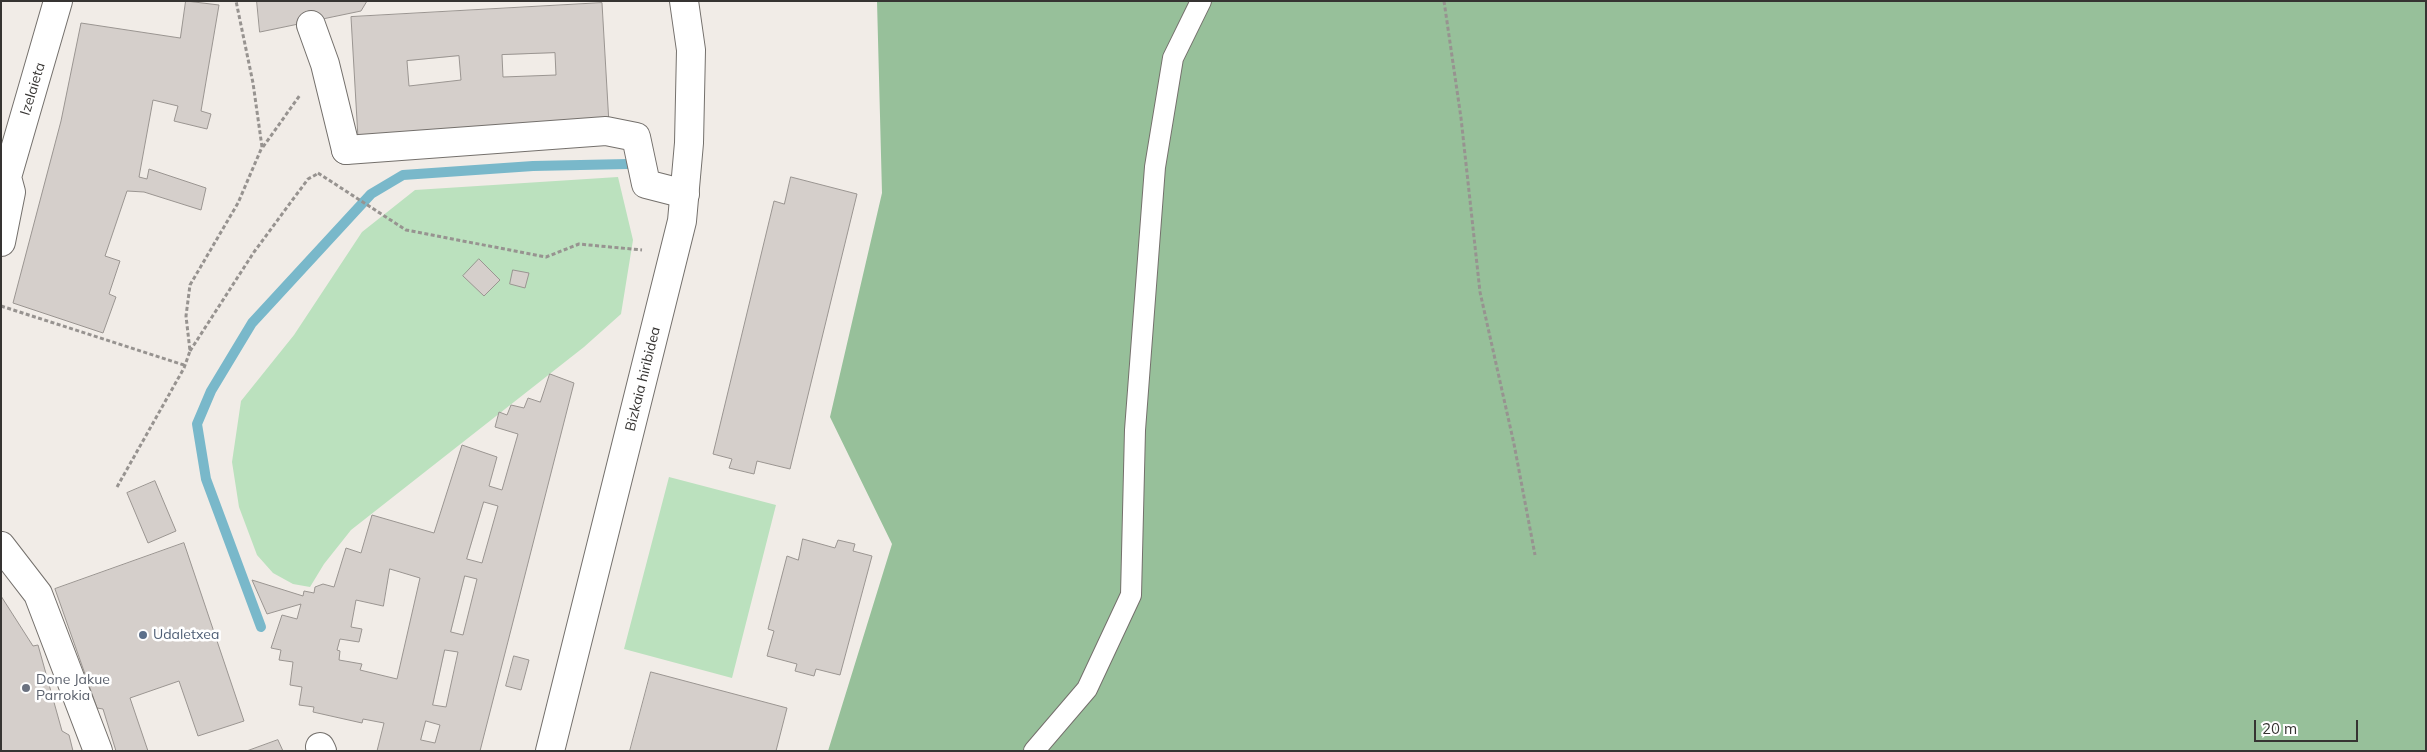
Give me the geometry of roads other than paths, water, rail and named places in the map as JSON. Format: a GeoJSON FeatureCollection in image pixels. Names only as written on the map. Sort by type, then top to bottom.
{"type":"FeatureCollection","features":[{"type":"Feature","properties":{"kind":"street","name":"Izelaieta"},"geometry":{"type":"LineString","coordinates":[[4,179],[58,1]]}},
{"type":"Feature","properties":{"kind":"street","name":"Bizkaia hiribidea"},"geometry":{"type":"LineString","coordinates":[[550,751],[682,221],[689,143],[691,50],[684,1]]}},
{"type":"Feature","properties":{"kind":"street"},"geometry":{"type":"LineString","coordinates":[[311,25],[325,64],[346,150],[606,131],[636,137],[646,184],[685,194]]}},
{"type":"Feature","properties":{"kind":"street"},"geometry":{"type":"LineString","coordinates":[[1,242],[11,192],[4,179]]}},
{"type":"Feature","properties":{"kind":"street"},"geometry":{"type":"LineString","coordinates":[[1,546],[38,594],[98,751]]}},
{"type":"Feature","properties":{"kind":"lane"},"geometry":{"type":"LineString","coordinates":[[1034,751],[1087,690],[1131,595],[1135,430],[1155,167],[1174,58],[1201,1]]}},
{"type":"Feature","properties":{"kind":"waterway"},"geometry":{"type":"LineString","coordinates":[[261,627],[206,479],[197,424],[211,391],[252,323],[371,194],[403,175],[533,166],[628,164]]}},
{"type":"Feature","properties":{"kind":"place","name":"Udaletxea"},"geometry":{"type":"Point","coordinates":[143,635]}},
{"type":"Feature","properties":{"kind":"place","name":"Done Jakue Parrokia"},"geometry":{"type":"Point","coordinates":[26,688]}}]}
